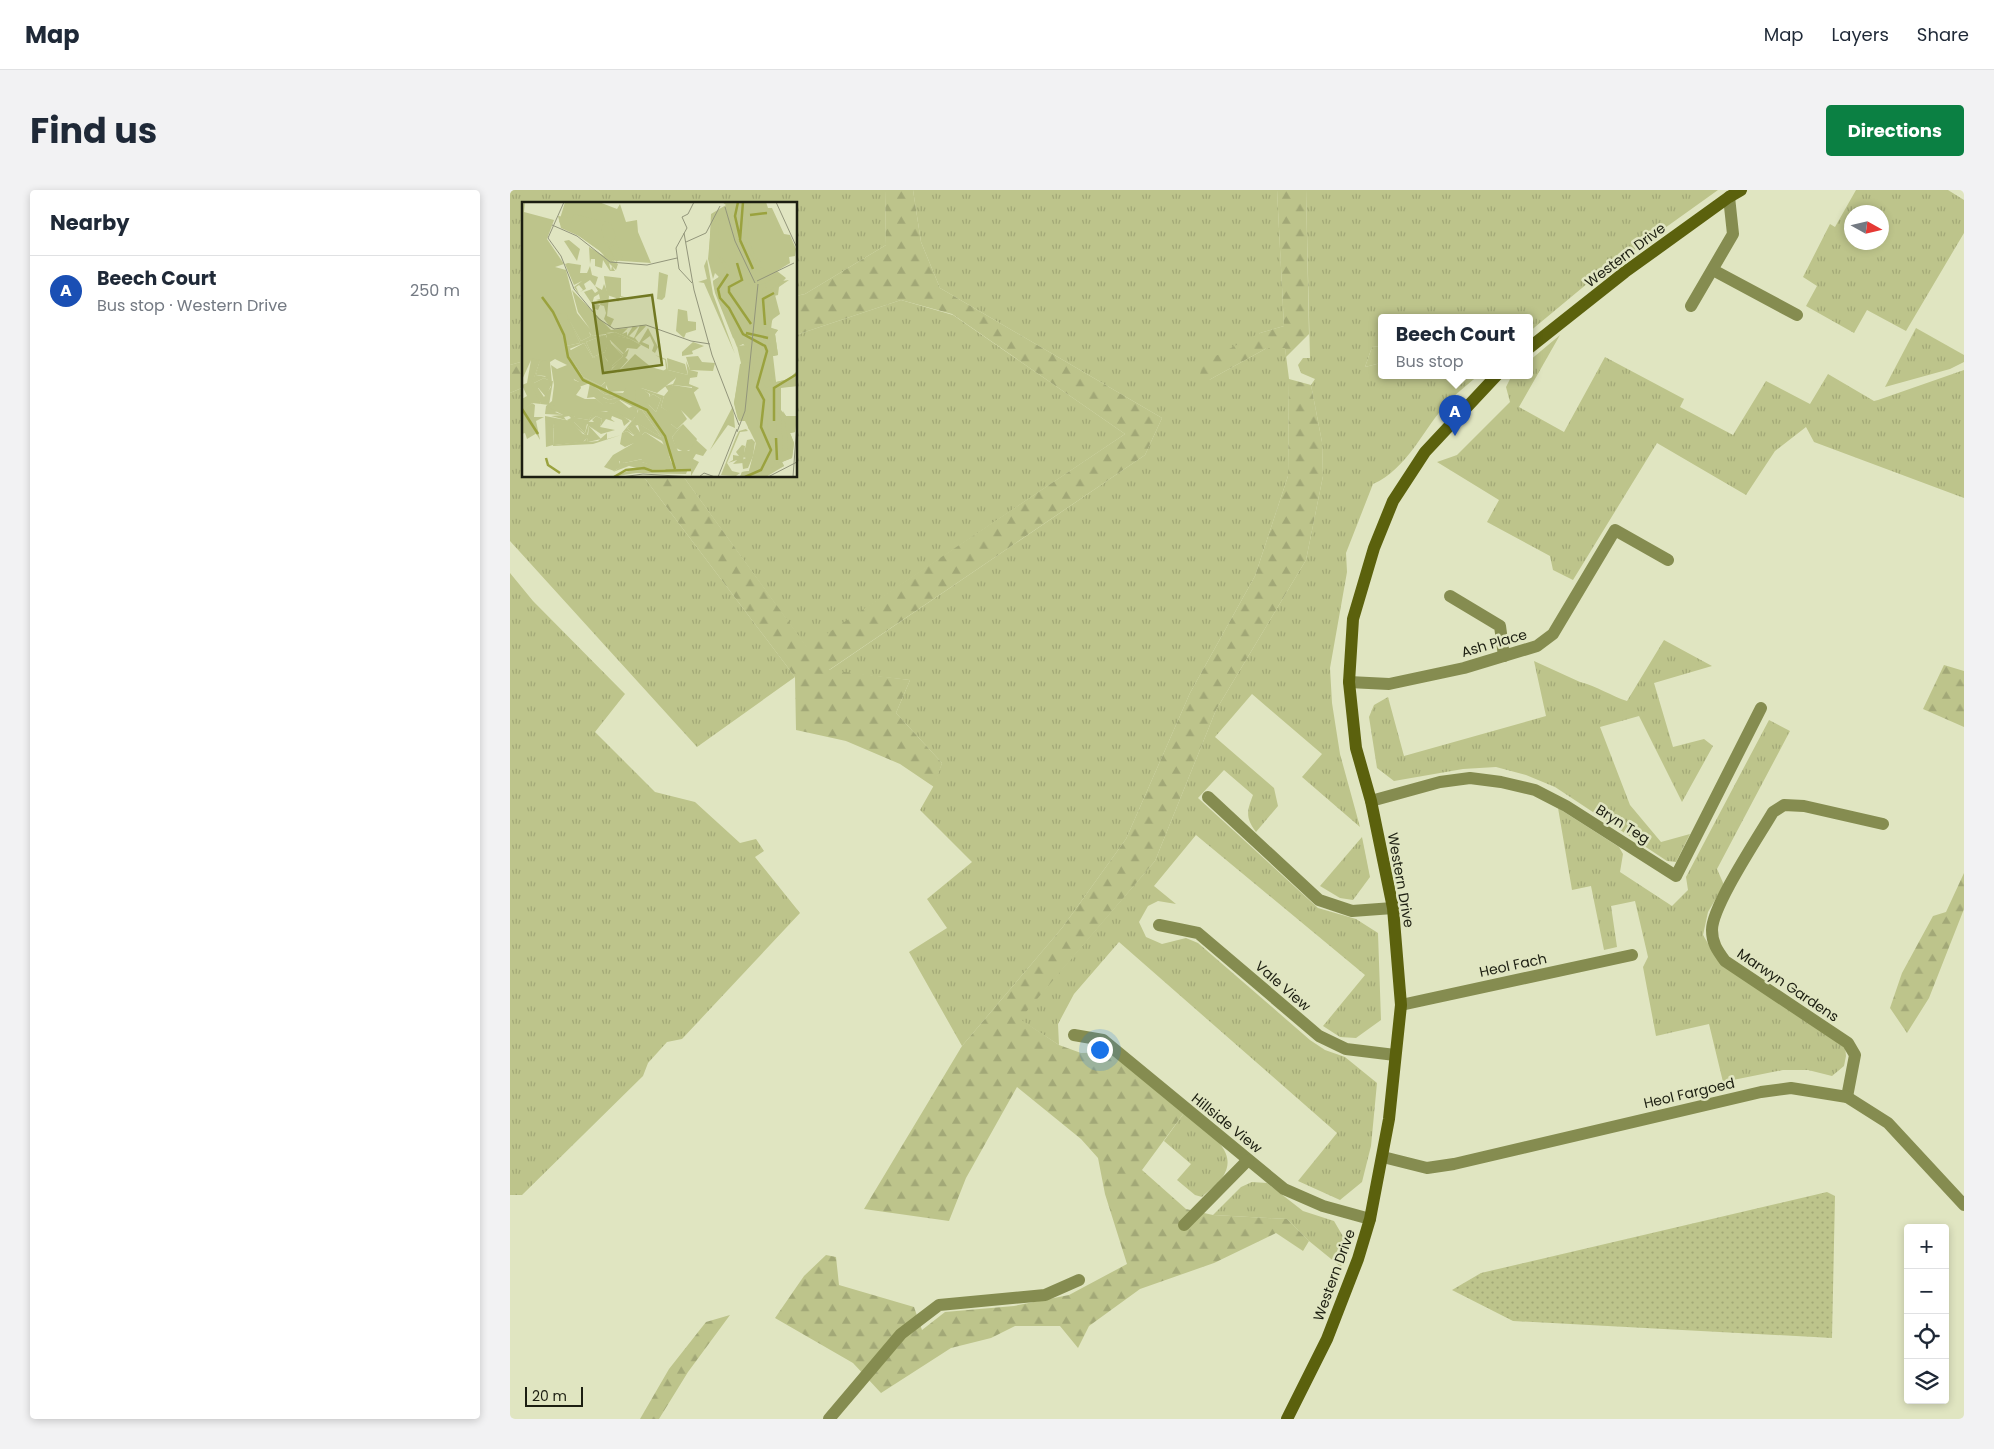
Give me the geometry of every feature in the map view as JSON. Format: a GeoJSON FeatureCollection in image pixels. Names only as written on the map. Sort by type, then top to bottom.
{"type":"FeatureCollection","features":[{"type":"Feature","properties":{"kind":"street","name":"Western Drive"},"geometry":{"type":"LineString","coordinates":[[1533,345],[1625,272],[1741,190]]}},
{"type":"Feature","properties":{"kind":"street"},"geometry":{"type":"LineString","coordinates":[[1691,306],[1733,234],[1729,197]]}},
{"type":"Feature","properties":{"kind":"street"},"geometry":{"type":"LineString","coordinates":[[1713,270],[1797,315]]}},
{"type":"Feature","properties":{"kind":"street","name":"Western Drive"},"geometry":{"type":"LineString","coordinates":[[1287,1419],[1327,1339],[1358,1259],[1370,1218],[1389,1119],[1401,1005],[1393,908],[1371,801],[1356,748],[1349,682],[1353,619],[1374,548],[1393,501],[1425,452],[1493,379]]}},
{"type":"Feature","properties":{"kind":"street","name":"Ash Place"},"geometry":{"type":"LineString","coordinates":[[1349,682],[1389,684],[1464,668],[1537,646],[1553,634],[1615,530],[1668,560]]}},
{"type":"Feature","properties":{"kind":"street"},"geometry":{"type":"LineString","coordinates":[[1450,596],[1500,626],[1504,656]]}},
{"type":"Feature","properties":{"kind":"street","name":"Bryn Teg"},"geometry":{"type":"LineString","coordinates":[[1371,801],[1440,782],[1470,778],[1501,782],[1535,790],[1566,806],[1676,876],[1761,708]]}},
{"type":"Feature","properties":{"kind":"street"},"geometry":{"type":"LineString","coordinates":[[1208,797],[1319,900],[1352,911],[1393,908]]}},
{"type":"Feature","properties":{"kind":"street","name":"Marwyn Gardens"},"geometry":{"type":"LineString","coordinates":[[1846,1097],[1855,1055],[1848,1042],[1725,961],[1714,947],[1712,928],[1716,909],[1773,812],[1784,805],[1804,806],[1883,824]]}},
{"type":"Feature","properties":{"kind":"street","name":"Vale View"},"geometry":{"type":"LineString","coordinates":[[1159,926],[1198,933],[1319,1036],[1346,1049],[1395,1055]]}},
{"type":"Feature","properties":{"kind":"street","name":"Heol Fach"},"geometry":{"type":"LineString","coordinates":[[1401,1005],[1632,955]]}},
{"type":"Feature","properties":{"kind":"street","name":"Hillside View"},"geometry":{"type":"LineString","coordinates":[[1074,1035],[1103,1040],[1284,1190],[1323,1206],[1370,1218]]}},
{"type":"Feature","properties":{"kind":"street","name":"Heol Fargoed"},"geometry":{"type":"LineString","coordinates":[[1383,1157],[1427,1168],[1454,1164],[1761,1092],[1790,1088],[1846,1097],[1888,1123],[1964,1205]]}},
{"type":"Feature","properties":{"kind":"street"},"geometry":{"type":"LineString","coordinates":[[1184,1225],[1248,1160]]}},
{"type":"Feature","properties":{"kind":"street"},"geometry":{"type":"LineString","coordinates":[[829,1419],[901,1334],[939,1306],[1045,1295],[1079,1280]]}},
{"type":"Feature","properties":{"kind":"green space"},"geometry":{"type":"Polygon","coordinates":[[[510,190],[885,190],[886,245],[805,294],[798,296],[798,202],[522,202],[522,362],[510,365],[510,190]]]}},
{"type":"Feature","properties":{"kind":"green space"},"geometry":{"type":"Polygon","coordinates":[[[885,190],[913,190],[921,242],[940,288],[1162,418],[1145,455],[829,670],[910,680],[896,713],[942,763],[934,787],[900,764],[846,741],[796,730],[795,677],[645,478],[684,478],[807,647],[1125,434],[952,314],[901,300],[798,334],[798,296],[805,294],[886,245],[885,190]]]}},
{"type":"Feature","properties":{"kind":"green space"},"geometry":{"type":"Polygon","coordinates":[[[913,190],[1277,190],[1284,326],[1260,333],[1209,380],[1267,348],[1285,348],[1289,379],[1288,476],[1255,576],[1190,693],[1126,839],[1062,928],[962,1046],[909,952],[947,928],[927,899],[972,862],[920,810],[933,787],[942,763],[896,713],[910,680],[828,671],[1145,455],[1162,418],[940,288],[921,242],[913,190]]]}},
{"type":"Feature","properties":{"kind":"green space"},"geometry":{"type":"Polygon","coordinates":[[[1277,190],[1306,190],[1309,334],[1286,357],[1285,348],[1267,348],[1209,380],[1199,381],[1202,363],[1260,333],[1284,326],[1277,190]]]}},
{"type":"Feature","properties":{"kind":"green space"},"geometry":{"type":"Polygon","coordinates":[[[1306,190],[1718,190],[1588,283],[1533,329],[1533,314],[1378,314],[1378,346],[1372,347],[1365,367],[1378,364],[1378,379],[1474,379],[1440,411],[1406,458],[1385,477],[1373,484],[1346,553],[1347,572],[1330,668],[1332,703],[1340,754],[1360,827],[1302,777],[1322,754],[1252,694],[1215,737],[1274,788],[1278,806],[1256,832],[1248,814],[1253,795],[1224,770],[1198,798],[1318,908],[1356,919],[1378,933],[1381,1020],[1356,1038],[1340,1037],[1323,1026],[1365,975],[1196,835],[1154,886],[1176,904],[1158,901],[1148,906],[1139,922],[1146,937],[1162,944],[1186,938],[1198,943],[1310,1040],[1325,1050],[1345,1057],[1377,1083],[1371,1146],[1362,1182],[1340,1200],[1298,1181],[1337,1133],[1119,942],[1074,994],[1058,1024],[1059,1045],[1019,1019],[1155,861],[1216,710],[1306,560],[1323,476],[1322,442],[1311,385],[1315,379],[1301,373],[1298,365],[1303,358],[1310,358],[1306,190]]]}},
{"type":"Feature","properties":{"kind":"green space"},"geometry":{"type":"Polygon","coordinates":[[[1856,190],[1948,190],[1964,200],[1964,233],[1906,331],[1867,310],[1854,333],[1806,306],[1817,286],[1803,277],[1830,224],[1835,227],[1844,211],[1844,250],[1889,250],[1889,205],[1847,205],[1856,190]]]}},
{"type":"Feature","properties":{"kind":"green space"},"geometry":{"type":"Polygon","coordinates":[[[901,300],[953,315],[1125,434],[807,648],[684,478],[798,478],[798,334],[901,300]]]}},
{"type":"Feature","properties":{"kind":"green space"},"geometry":{"type":"Polygon","coordinates":[[[1916,328],[1964,355],[1964,362],[1950,369],[1885,387],[1916,328]]]}},
{"type":"Feature","properties":{"kind":"green space"},"geometry":{"type":"Polygon","coordinates":[[[1560,335],[1519,407],[1564,432],[1605,357],[1684,399],[1680,407],[1733,435],[1766,381],[1810,404],[1828,374],[1874,401],[1964,370],[1964,498],[1814,442],[1806,427],[1775,451],[1746,495],[1657,443],[1573,580],[1553,570],[1550,556],[1487,522],[1499,500],[1437,462],[1457,455],[1510,402],[1506,387],[1510,379],[1533,379],[1533,358],[1560,335]]]}},
{"type":"Feature","properties":{"kind":"green space"},"geometry":{"type":"Polygon","coordinates":[[[1378,346],[1378,364],[1365,367],[1372,347],[1378,346]]]}},
{"type":"Feature","properties":{"kind":"green space"},"geometry":{"type":"Polygon","coordinates":[[[522,362],[522,388],[510,393],[510,365],[522,362]]]}},
{"type":"Feature","properties":{"kind":"green space"},"geometry":{"type":"Polygon","coordinates":[[[1289,379],[1311,385],[1322,442],[1323,476],[1306,560],[1216,710],[1155,861],[1020,1019],[1059,1045],[1081,1053],[1111,1052],[1184,1113],[1142,1170],[1186,1209],[1213,1215],[1287,1219],[1309,1241],[1303,1251],[1276,1233],[1214,1263],[1140,1289],[1089,1326],[1078,1348],[1060,1326],[1015,1326],[991,1338],[951,1348],[881,1393],[853,1363],[775,1318],[804,1276],[826,1255],[836,1257],[839,1285],[914,1307],[922,1330],[945,1312],[1014,1306],[1069,1295],[1127,1264],[1105,1194],[1098,1158],[1081,1139],[1017,1087],[966,1178],[949,1221],[864,1209],[962,1046],[1062,928],[1126,839],[1190,693],[1255,576],[1288,476],[1289,379]]]}},
{"type":"Feature","properties":{"kind":"green space"},"geometry":{"type":"Polygon","coordinates":[[[522,388],[522,478],[645,478],[795,677],[697,747],[510,541],[510,393],[522,388]]]}},
{"type":"Feature","properties":{"kind":"green space"},"geometry":{"type":"Polygon","coordinates":[[[510,573],[533,601],[625,694],[595,732],[655,792],[695,802],[740,843],[756,839],[764,851],[755,857],[800,913],[682,1039],[667,1042],[648,1063],[643,1076],[522,1195],[510,1195],[510,573]]]}},
{"type":"Feature","properties":{"kind":"green space"},"geometry":{"type":"Polygon","coordinates":[[[1664,640],[1712,666],[1654,683],[1673,747],[1704,739],[1713,746],[1682,802],[1639,716],[1600,727],[1630,805],[1661,842],[1690,834],[1676,862],[1667,861],[1555,787],[1526,775],[1496,767],[1463,769],[1394,781],[1377,768],[1369,717],[1374,705],[1388,697],[1404,756],[1546,716],[1534,661],[1627,701],[1664,640]]]}},
{"type":"Feature","properties":{"kind":"green space"},"geometry":{"type":"Polygon","coordinates":[[[1944,665],[1964,671],[1964,727],[1923,709],[1944,665]]]}},
{"type":"Feature","properties":{"kind":"green space"},"geometry":{"type":"Polygon","coordinates":[[[1769,720],[1790,731],[1717,869],[1724,885],[1708,912],[1703,935],[1717,959],[1845,1045],[1846,1056],[1844,1066],[1832,1076],[1808,1070],[1783,1070],[1723,1082],[1709,1024],[1656,1036],[1643,967],[1648,957],[1635,901],[1611,906],[1617,947],[1604,950],[1591,886],[1572,890],[1558,808],[1619,847],[1623,854],[1620,872],[1672,906],[1688,890],[1686,877],[1769,720]]]}},
{"type":"Feature","properties":{"kind":"green space"},"geometry":{"type":"Polygon","coordinates":[[[1362,837],[1370,877],[1353,900],[1340,898],[1320,886],[1362,837]]]}},
{"type":"Feature","properties":{"kind":"green space"},"geometry":{"type":"Polygon","coordinates":[[[1964,873],[1964,909],[1929,998],[1907,1033],[1890,1008],[1902,973],[1933,916],[1946,912],[1964,873]]]}},
{"type":"Feature","properties":{"kind":"green space"},"geometry":{"type":"Polygon","coordinates":[[[1184,1113],[1216,1140],[1227,1156],[1228,1165],[1224,1175],[1202,1197],[1195,1195],[1177,1180],[1191,1164],[1164,1141],[1184,1113]]]}},
{"type":"Feature","properties":{"kind":"green space"},"geometry":{"type":"Polygon","coordinates":[[[1252,1182],[1267,1183],[1303,1211],[1334,1221],[1348,1245],[1341,1267],[1309,1241],[1287,1219],[1213,1215],[1241,1187],[1252,1182]]]}},
{"type":"Feature","properties":{"kind":"green space"},"geometry":{"type":"Polygon","coordinates":[[[1827,1192],[1835,1196],[1832,1338],[1513,1321],[1452,1290],[1481,1273],[1827,1192]]]}},
{"type":"Feature","properties":{"kind":"green space"},"geometry":{"type":"Polygon","coordinates":[[[730,1315],[688,1372],[659,1419],[640,1419],[669,1369],[706,1322],[730,1315]]]}},
{"type":"Feature","properties":{"kind":"place","name":"Beech Court"},"geometry":{"type":"Point","coordinates":[1455,436]}}]}
